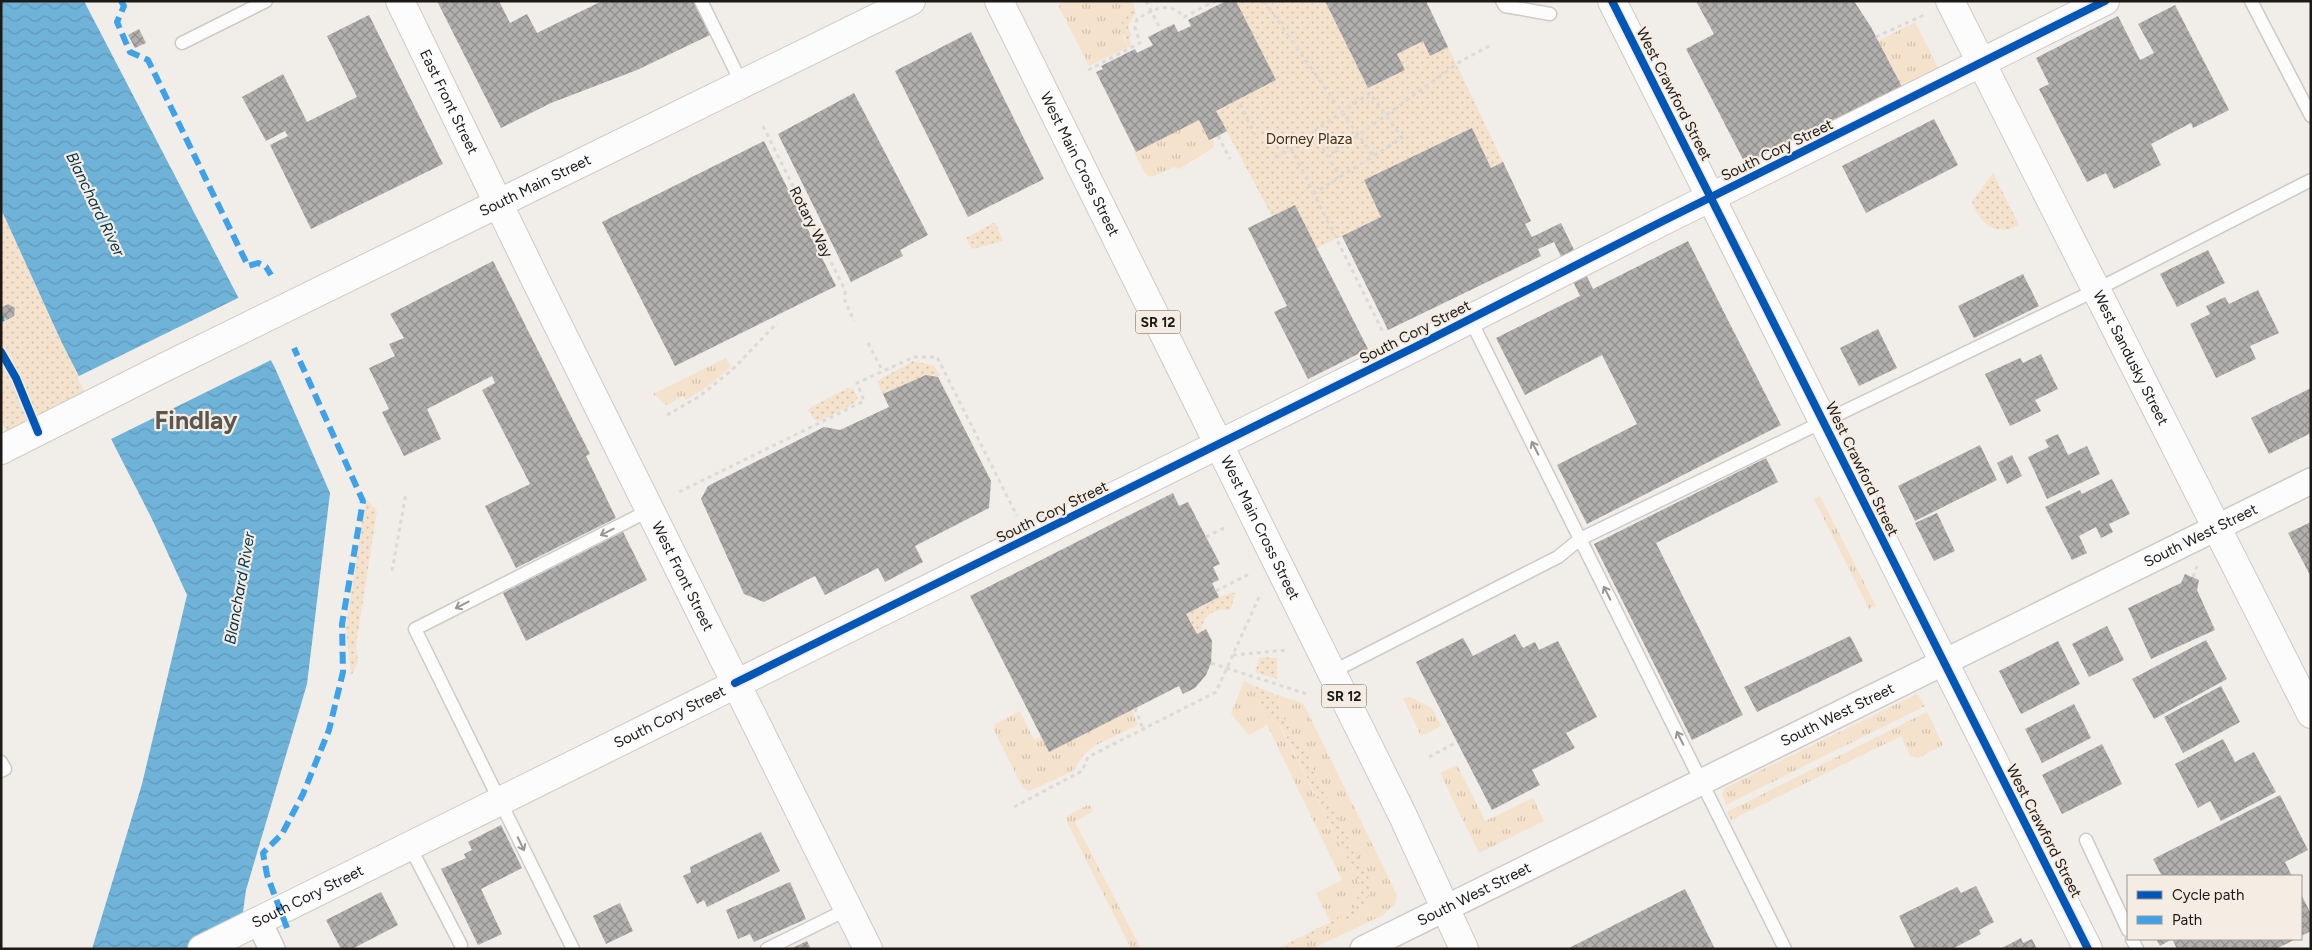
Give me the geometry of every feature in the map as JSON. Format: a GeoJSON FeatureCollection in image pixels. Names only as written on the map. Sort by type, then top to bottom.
{"type":"FeatureCollection","features":[{"type":"Feature","properties":{"kind":"main road","name":"East Front Street"},"geometry":{"type":"LineString","coordinates":[[400,1],[500,203]]}},
{"type":"Feature","properties":{"kind":"main road","name":"South Main Street"},"geometry":{"type":"LineString","coordinates":[[1,450],[161,369],[911,1]]}},
{"type":"Feature","properties":{"kind":"main road","name":"West Main Cross Street"},"geometry":{"type":"LineString","coordinates":[[999,1],[1332,672],[1446,907],[1464,949]]}},
{"type":"Feature","properties":{"kind":"main road","name":"West Crawford Street"},"geometry":{"type":"LineString","coordinates":[[1612,1],[2088,949]]}},
{"type":"Feature","properties":{"kind":"main road","name":"West Sandusky Street"},"geometry":{"type":"LineString","coordinates":[[1950,1],[2311,714]]}},
{"type":"Feature","properties":{"kind":"main road","name":"South Cory Street"},"geometry":{"type":"LineString","coordinates":[[202,949],[1395,357],[2105,1]]}},
{"type":"Feature","properties":{"kind":"main road","name":"West Front Street"},"geometry":{"type":"LineString","coordinates":[[500,203],[735,683],[868,949]]}},
{"type":"Feature","properties":{"kind":"street","name":"South West Street"},"geometry":{"type":"LineString","coordinates":[[1363,949],[2311,481]]}},
{"type":"Feature","properties":{"kind":"street"},"geometry":{"type":"LineString","coordinates":[[258,920],[272,949]]}},
{"type":"Feature","properties":{"kind":"lane"},"geometry":{"type":"LineString","coordinates":[[182,43],[266,1]]}},
{"type":"Feature","properties":{"kind":"lane"},"geometry":{"type":"LineString","coordinates":[[701,1],[742,84]]}},
{"type":"Feature","properties":{"kind":"lane"},"geometry":{"type":"LineString","coordinates":[[1502,1],[1505,6],[1550,14]]}},
{"type":"Feature","properties":{"kind":"lane"},"geometry":{"type":"LineString","coordinates":[[2251,1],[2311,116]]}},
{"type":"Feature","properties":{"kind":"lane"},"geometry":{"type":"LineString","coordinates":[[1332,672],[1558,558],[1580,539],[2096,290],[2311,180]]}},
{"type":"Feature","properties":{"kind":"lane"},"geometry":{"type":"LineString","coordinates":[[1470,319],[1785,949]]}},
{"type":"Feature","properties":{"kind":"lane"},"geometry":{"type":"LineString","coordinates":[[572,949],[415,629],[650,510]]}},
{"type":"Feature","properties":{"kind":"lane"},"geometry":{"type":"LineString","coordinates":[[1,762],[5,769],[1,771]]}},
{"type":"Feature","properties":{"kind":"lane"},"geometry":{"type":"LineString","coordinates":[[2086,840],[2127,928]]}},
{"type":"Feature","properties":{"kind":"lane"},"geometry":{"type":"LineString","coordinates":[[409,845],[461,945]]}},
{"type":"Feature","properties":{"kind":"lane"},"geometry":{"type":"LineString","coordinates":[[767,949],[848,909]]}},
{"type":"Feature","properties":{"kind":"path"},"geometry":{"type":"LineString","coordinates":[[1146,1],[1161,30]]}},
{"type":"Feature","properties":{"kind":"path"},"geometry":{"type":"LineString","coordinates":[[1088,70],[1140,43],[1135,27],[1137,19],[1150,10],[1166,6],[1177,9],[1184,17],[1215,1]]}},
{"type":"Feature","properties":{"kind":"path"},"geometry":{"type":"LineString","coordinates":[[1264,1],[1373,156]]}},
{"type":"Feature","properties":{"kind":"path"},"geometry":{"type":"LineString","coordinates":[[1876,37],[1924,15]]}},
{"type":"Feature","properties":{"kind":"path"},"geometry":{"type":"LineString","coordinates":[[1328,158],[1461,61],[1493,44]]}},
{"type":"Feature","properties":{"kind":"path"},"geometry":{"type":"LineString","coordinates":[[1313,194],[1402,138],[1370,92],[1313,132],[1340,177]]}},
{"type":"Feature","properties":{"kind":"path"},"geometry":{"type":"LineString","coordinates":[[1240,104],[1254,135]]}},
{"type":"Feature","properties":{"kind":"path"},"geometry":{"type":"LineString","coordinates":[[1218,136],[1230,159]]}},
{"type":"Feature","properties":{"kind":"path"},"geometry":{"type":"LineString","coordinates":[[1275,157],[1298,145]]}},
{"type":"Feature","properties":{"kind":"path"},"geometry":{"type":"LineString","coordinates":[[1291,148],[1395,357]]}},
{"type":"Feature","properties":{"kind":"path"},"geometry":{"type":"LineString","coordinates":[[667,415],[700,396],[733,369],[777,323]]}},
{"type":"Feature","properties":{"kind":"path"},"geometry":{"type":"LineString","coordinates":[[868,343],[882,370]]}},
{"type":"Feature","properties":{"kind":"path"},"geometry":{"type":"LineString","coordinates":[[679,492],[864,401],[857,383],[914,357],[937,357],[1029,538]]}},
{"type":"Feature","properties":{"kind":"path"},"geometry":{"type":"LineString","coordinates":[[392,571],[406,493]]}},
{"type":"Feature","properties":{"kind":"path"},"geometry":{"type":"LineString","coordinates":[[1206,537],[1226,528]]}},
{"type":"Feature","properties":{"kind":"path"},"geometry":{"type":"LineString","coordinates":[[2193,577],[2195,571]]}},
{"type":"Feature","properties":{"kind":"path"},"geometry":{"type":"LineString","coordinates":[[1216,591],[1249,574]]}},
{"type":"Feature","properties":{"kind":"path"},"geometry":{"type":"LineString","coordinates":[[1014,806],[1082,771],[1088,756],[1216,692],[1260,595]]}},
{"type":"Feature","properties":{"kind":"path"},"geometry":{"type":"LineString","coordinates":[[1233,654],[1288,650]]}},
{"type":"Feature","properties":{"kind":"path"},"geometry":{"type":"LineString","coordinates":[[1211,663],[1310,695]]}},
{"type":"Feature","properties":{"kind":"path"},"geometry":{"type":"LineString","coordinates":[[1135,708],[1143,729]]}},
{"type":"Feature","properties":{"kind":"path"},"geometry":{"type":"LineString","coordinates":[[1429,757],[1457,742]]}},
{"type":"Feature","properties":{"kind":"green space"},"geometry":{"type":"Polygon","coordinates":[[[1061,1],[1132,1],[1135,7],[1125,16],[1123,38],[1128,47],[1089,66],[1059,7],[1061,1]]]}},
{"type":"Feature","properties":{"kind":"green space","name":"Dorney Plaza"},"geometry":{"type":"Polygon","coordinates":[[[1236,1],[1325,1],[1368,88],[1405,70],[1397,54],[1423,41],[1430,56],[1448,47],[1503,162],[1491,168],[1472,128],[1364,180],[1381,217],[1317,248],[1295,205],[1272,216],[1216,111],[1276,80],[1236,1]]]}},
{"type":"Feature","properties":{"kind":"green space"},"geometry":{"type":"Polygon","coordinates":[[[1135,7],[1135,13],[1128,26],[1132,46],[1128,47],[1121,26],[1125,16],[1135,7]]]}},
{"type":"Feature","properties":{"kind":"green space"},"geometry":{"type":"Polygon","coordinates":[[[1915,22],[1939,69],[1902,87],[1878,41],[1915,22]]]}},
{"type":"Feature","properties":{"kind":"green space"},"geometry":{"type":"Polygon","coordinates":[[[1199,120],[1209,140],[1212,139],[1215,144],[1213,148],[1179,169],[1174,167],[1152,177],[1146,175],[1134,152],[1199,120]]]}},
{"type":"Feature","properties":{"kind":"green space"},"geometry":{"type":"Polygon","coordinates":[[[1993,173],[2019,225],[2003,230],[1990,227],[1980,217],[1972,202],[1993,173]]]}},
{"type":"Feature","properties":{"kind":"green space"},"geometry":{"type":"Polygon","coordinates":[[[1,209],[62,343],[90,397],[12,445],[1,420],[1,209]]]}},
{"type":"Feature","properties":{"kind":"green space"},"geometry":{"type":"Polygon","coordinates":[[[995,222],[1003,241],[972,249],[966,238],[995,222]]]}},
{"type":"Feature","properties":{"kind":"green space"},"geometry":{"type":"Polygon","coordinates":[[[726,358],[731,367],[704,389],[686,400],[683,396],[666,405],[653,394],[726,358]]]}},
{"type":"Feature","properties":{"kind":"green space"},"geometry":{"type":"Polygon","coordinates":[[[913,361],[933,365],[941,376],[926,375],[883,394],[877,381],[913,361]]]}},
{"type":"Feature","properties":{"kind":"green space"},"geometry":{"type":"Polygon","coordinates":[[[848,388],[853,389],[858,399],[850,406],[819,421],[815,420],[808,410],[811,407],[848,388]]]}},
{"type":"Feature","properties":{"kind":"green space"},"geometry":{"type":"Polygon","coordinates":[[[1820,496],[1876,606],[1869,609],[1814,499],[1820,496]]]}},
{"type":"Feature","properties":{"kind":"green space"},"geometry":{"type":"Polygon","coordinates":[[[366,499],[377,511],[356,645],[358,662],[351,676],[346,627],[366,499]]]}},
{"type":"Feature","properties":{"kind":"green space"},"geometry":{"type":"Polygon","coordinates":[[[1236,592],[1230,610],[1219,610],[1210,614],[1204,621],[1201,632],[1197,634],[1186,614],[1219,597],[1236,592]]]}},
{"type":"Feature","properties":{"kind":"green space"},"geometry":{"type":"Polygon","coordinates":[[[1260,657],[1277,658],[1277,679],[1255,672],[1260,657]]]}},
{"type":"Feature","properties":{"kind":"green space"},"geometry":{"type":"Polygon","coordinates":[[[1244,681],[1254,686],[1264,714],[1280,726],[1361,886],[1353,911],[1331,923],[1316,893],[1342,880],[1267,725],[1249,735],[1231,714],[1244,681]]]}},
{"type":"Feature","properties":{"kind":"green space"},"geometry":{"type":"Polygon","coordinates":[[[1254,686],[1277,695],[1279,710],[1294,736],[1305,748],[1316,776],[1373,886],[1360,913],[1286,949],[1276,949],[1353,911],[1361,886],[1281,726],[1264,714],[1254,686]]]}},
{"type":"Feature","properties":{"kind":"green space"},"geometry":{"type":"Polygon","coordinates":[[[1917,694],[1925,706],[1726,805],[1722,794],[1725,788],[1917,694]]]}},
{"type":"Feature","properties":{"kind":"green space"},"geometry":{"type":"Polygon","coordinates":[[[1277,695],[1303,703],[1397,895],[1395,904],[1383,915],[1312,949],[1286,949],[1360,913],[1372,886],[1316,776],[1305,748],[1294,736],[1279,710],[1277,695]]]}},
{"type":"Feature","properties":{"kind":"green space"},"geometry":{"type":"Polygon","coordinates":[[[1410,697],[1432,708],[1441,726],[1421,736],[1403,698],[1410,697]]]}},
{"type":"Feature","properties":{"kind":"green space"},"geometry":{"type":"Polygon","coordinates":[[[1132,710],[1138,725],[1094,746],[1084,754],[1073,771],[1029,791],[1023,788],[994,730],[995,724],[1020,711],[1034,740],[1041,736],[1049,752],[1132,710]]]}},
{"type":"Feature","properties":{"kind":"green space"},"geometry":{"type":"Polygon","coordinates":[[[1927,712],[1943,745],[1918,758],[1910,756],[1901,736],[1731,820],[1727,812],[1927,712]]]}},
{"type":"Feature","properties":{"kind":"green space"},"geometry":{"type":"Polygon","coordinates":[[[1457,765],[1485,821],[1533,798],[1544,821],[1479,853],[1440,773],[1457,765]]]}},
{"type":"Feature","properties":{"kind":"green space"},"geometry":{"type":"Polygon","coordinates":[[[1088,805],[1093,807],[1092,812],[1075,822],[1141,949],[1131,949],[1067,822],[1067,816],[1088,805]]]}},
{"type":"Feature","properties":{"kind":"water","name":"Blanchard River"},"geometry":{"type":"Polygon","coordinates":[[[1,1],[84,1],[275,368],[330,493],[307,684],[246,890],[238,949],[92,949],[142,784],[187,595],[152,519],[62,343],[1,209],[1,1]]]}},
{"type":"Feature","properties":{"kind":"pier"},"geometry":{"type":"Polygon","coordinates":[[[240,297],[273,359],[109,440],[77,377],[240,297]]]}},
{"type":"Feature","properties":{"kind":"building"},"geometry":{"type":"Polygon","coordinates":[[[437,1],[499,1],[510,23],[527,14],[537,33],[602,1],[693,1],[710,35],[637,70],[551,103],[501,128],[437,1]]]}},
{"type":"Feature","properties":{"kind":"building"},"geometry":{"type":"Polygon","coordinates":[[[1226,1],[1236,1],[1276,80],[1216,111],[1227,131],[1218,136],[1209,140],[1199,120],[1136,152],[1096,72],[1103,69],[1101,66],[1135,49],[1137,53],[1153,45],[1148,37],[1174,24],[1178,32],[1191,26],[1188,20],[1226,1]]]}},
{"type":"Feature","properties":{"kind":"building"},"geometry":{"type":"Polygon","coordinates":[[[1325,1],[1426,1],[1448,47],[1430,56],[1423,41],[1397,54],[1405,70],[1368,88],[1325,1]]]}},
{"type":"Feature","properties":{"kind":"building"},"geometry":{"type":"Polygon","coordinates":[[[1696,1],[1854,1],[1871,27],[1902,87],[1747,167],[1686,49],[1714,34],[1696,1]]]}},
{"type":"Feature","properties":{"kind":"building"},"geometry":{"type":"Polygon","coordinates":[[[2175,5],[2229,110],[2193,128],[2191,123],[2151,144],[2161,165],[2114,189],[2106,173],[2087,182],[2039,89],[2049,84],[2036,58],[2118,16],[2140,60],[2154,53],[2138,24],[2175,5]]]}},
{"type":"Feature","properties":{"kind":"building"},"geometry":{"type":"Polygon","coordinates":[[[369,15],[443,164],[311,229],[270,145],[288,136],[285,131],[266,141],[242,97],[283,74],[307,122],[357,97],[327,36],[369,15]]]}},
{"type":"Feature","properties":{"kind":"building"},"geometry":{"type":"Polygon","coordinates":[[[139,29],[146,43],[135,48],[128,35],[139,29]]]}},
{"type":"Feature","properties":{"kind":"building"},"geometry":{"type":"Polygon","coordinates":[[[971,32],[1044,179],[968,217],[895,71],[971,32]]]}},
{"type":"Feature","properties":{"kind":"building"},"geometry":{"type":"Polygon","coordinates":[[[854,93],[928,235],[900,250],[903,256],[851,282],[778,134],[854,93]]]}},
{"type":"Feature","properties":{"kind":"building"},"geometry":{"type":"Polygon","coordinates":[[[1934,119],[1958,165],[1866,213],[1842,166],[1934,119]]]}},
{"type":"Feature","properties":{"kind":"building"},"geometry":{"type":"Polygon","coordinates":[[[1472,128],[1491,168],[1503,162],[1531,221],[1525,224],[1532,237],[1561,223],[1593,289],[1688,241],[1781,425],[1587,524],[1557,465],[1637,424],[1602,355],[1525,395],[1496,338],[1580,296],[1554,242],[1538,249],[1541,256],[1388,330],[1342,236],[1381,217],[1364,180],[1472,128]]]}},
{"type":"Feature","properties":{"kind":"building"},"geometry":{"type":"Polygon","coordinates":[[[764,141],[836,286],[675,366],[602,222],[764,141]]]}},
{"type":"Feature","properties":{"kind":"building"},"geometry":{"type":"Polygon","coordinates":[[[1295,205],[1368,349],[1308,379],[1274,312],[1287,306],[1248,228],[1295,205]]]}},
{"type":"Feature","properties":{"kind":"building"},"geometry":{"type":"Polygon","coordinates":[[[2208,250],[2225,283],[2177,307],[2160,274],[2208,250]]]}},
{"type":"Feature","properties":{"kind":"building"},"geometry":{"type":"Polygon","coordinates":[[[493,261],[590,454],[586,456],[616,518],[516,568],[485,506],[530,484],[482,390],[495,383],[492,376],[427,409],[441,439],[404,456],[382,412],[389,409],[369,368],[395,356],[389,344],[404,338],[390,314],[493,261]]]}},
{"type":"Feature","properties":{"kind":"building"},"geometry":{"type":"Polygon","coordinates":[[[2023,274],[2039,306],[1974,338],[1958,306],[2023,274]]]}},
{"type":"Feature","properties":{"kind":"building"},"geometry":{"type":"Polygon","coordinates":[[[2258,290],[2279,333],[2250,346],[2256,359],[2216,378],[2190,324],[2210,314],[2206,306],[2225,297],[2229,304],[2258,290]]]}},
{"type":"Feature","properties":{"kind":"building"},"geometry":{"type":"Polygon","coordinates":[[[8,304],[15,308],[14,316],[7,320],[1,316],[1,308],[8,304]]]}},
{"type":"Feature","properties":{"kind":"building"},"geometry":{"type":"Polygon","coordinates":[[[1878,329],[1897,368],[1859,386],[1840,348],[1878,329]]]}},
{"type":"Feature","properties":{"kind":"building"},"geometry":{"type":"Polygon","coordinates":[[[2041,354],[2058,389],[2035,400],[2041,411],[2010,426],[1985,374],[2020,358],[2023,363],[2041,354]]]}},
{"type":"Feature","properties":{"kind":"building"},"geometry":{"type":"Polygon","coordinates":[[[926,375],[938,377],[991,481],[989,508],[915,546],[923,562],[885,582],[878,568],[825,595],[815,576],[764,602],[744,594],[701,499],[708,486],[824,427],[840,430],[889,407],[883,394],[926,375]]]}},
{"type":"Feature","properties":{"kind":"building"},"geometry":{"type":"Polygon","coordinates":[[[2311,388],[2311,433],[2269,454],[2251,418],[2311,388]]]}},
{"type":"Feature","properties":{"kind":"building"},"geometry":{"type":"Polygon","coordinates":[[[2058,434],[2068,455],[2087,446],[2100,474],[2047,499],[2028,457],[2049,447],[2045,440],[2058,434]]]}},
{"type":"Feature","properties":{"kind":"building"},"geometry":{"type":"Polygon","coordinates":[[[1980,445],[1997,480],[1915,521],[1898,486],[1980,445]]]}},
{"type":"Feature","properties":{"kind":"building"},"geometry":{"type":"Polygon","coordinates":[[[2012,455],[2022,476],[2007,484],[1997,463],[2012,455]]]}},
{"type":"Feature","properties":{"kind":"building"},"geometry":{"type":"Polygon","coordinates":[[[1766,458],[1778,482],[1656,543],[1743,715],[1692,740],[1594,544],[1766,458]]]}},
{"type":"Feature","properties":{"kind":"building"},"geometry":{"type":"Polygon","coordinates":[[[2112,479],[2130,514],[2109,524],[2113,532],[2101,538],[2096,527],[2079,536],[2087,553],[2072,560],[2045,507],[2080,490],[2082,494],[2112,479]]]}},
{"type":"Feature","properties":{"kind":"building"},"geometry":{"type":"Polygon","coordinates":[[[1173,493],[1179,506],[1188,502],[1220,564],[1213,567],[1219,580],[1212,583],[1219,597],[1186,614],[1197,634],[1206,629],[1212,641],[1211,663],[1206,675],[1195,688],[1183,694],[1179,686],[1049,752],[970,596],[1173,493]]]}},
{"type":"Feature","properties":{"kind":"building"},"geometry":{"type":"Polygon","coordinates":[[[1937,513],[1955,551],[1934,561],[1915,523],[1937,513]]]}},
{"type":"Feature","properties":{"kind":"building"},"geometry":{"type":"Polygon","coordinates":[[[2311,522],[2311,577],[2288,533],[2311,522]]]}},
{"type":"Feature","properties":{"kind":"building"},"geometry":{"type":"Polygon","coordinates":[[[623,532],[647,580],[526,641],[503,593],[623,532]]]}},
{"type":"Feature","properties":{"kind":"building"},"geometry":{"type":"Polygon","coordinates":[[[2185,574],[2199,580],[2197,590],[2215,630],[2151,659],[2128,608],[2181,583],[2185,574]]]}},
{"type":"Feature","properties":{"kind":"building"},"geometry":{"type":"Polygon","coordinates":[[[2107,626],[2124,660],[2089,677],[2072,644],[2107,626]]]}},
{"type":"Feature","properties":{"kind":"building"},"geometry":{"type":"Polygon","coordinates":[[[1515,634],[1523,648],[1535,642],[1539,650],[1558,641],[1597,717],[1566,733],[1575,748],[1532,770],[1540,785],[1492,810],[1416,662],[1463,638],[1473,656],[1515,634]]]}},
{"type":"Feature","properties":{"kind":"building"},"geometry":{"type":"Polygon","coordinates":[[[1850,636],[1863,661],[1757,712],[1744,687],[1850,636]]]}},
{"type":"Feature","properties":{"kind":"building"},"geometry":{"type":"Polygon","coordinates":[[[2206,640],[2227,679],[2154,719],[2132,679],[2206,640]]]}},
{"type":"Feature","properties":{"kind":"building"},"geometry":{"type":"Polygon","coordinates":[[[2058,641],[2080,684],[2021,714],[1999,671],[2058,641]]]}},
{"type":"Feature","properties":{"kind":"building"},"geometry":{"type":"Polygon","coordinates":[[[2221,686],[2240,722],[2183,753],[2164,717],[2221,686]]]}},
{"type":"Feature","properties":{"kind":"building"},"geometry":{"type":"Polygon","coordinates":[[[2074,704],[2091,738],[2042,763],[2025,729],[2074,704]]]}},
{"type":"Feature","properties":{"kind":"building"},"geometry":{"type":"Polygon","coordinates":[[[2223,739],[2235,762],[2254,752],[2276,792],[2221,821],[2210,801],[2198,808],[2175,764],[2223,739]]]}},
{"type":"Feature","properties":{"kind":"building"},"geometry":{"type":"Polygon","coordinates":[[[2102,744],[2122,784],[2062,814],[2042,775],[2102,744]]]}},
{"type":"Feature","properties":{"kind":"building"},"geometry":{"type":"Polygon","coordinates":[[[2280,795],[2308,850],[2285,862],[2292,875],[2161,875],[2153,859],[2280,795]]]}},
{"type":"Feature","properties":{"kind":"building"},"geometry":{"type":"Polygon","coordinates":[[[501,825],[522,868],[481,889],[502,934],[478,945],[441,869],[466,858],[464,854],[472,850],[468,842],[501,825]]]}},
{"type":"Feature","properties":{"kind":"building"},"geometry":{"type":"Polygon","coordinates":[[[761,832],[780,871],[707,907],[704,900],[697,904],[683,876],[691,872],[690,867],[761,832]]]}},
{"type":"Feature","properties":{"kind":"building"},"geometry":{"type":"Polygon","coordinates":[[[790,882],[806,919],[754,942],[750,934],[738,939],[726,910],[790,882]]]}},
{"type":"Feature","properties":{"kind":"building"},"geometry":{"type":"Polygon","coordinates":[[[1976,886],[1994,922],[1979,930],[1981,934],[1952,949],[1915,949],[1899,916],[1957,887],[1961,893],[1976,886]]]}},
{"type":"Feature","properties":{"kind":"building"},"geometry":{"type":"Polygon","coordinates":[[[1685,889],[1715,949],[1567,949],[1685,889]]]}},
{"type":"Feature","properties":{"kind":"building"},"geometry":{"type":"Polygon","coordinates":[[[381,892],[398,925],[352,949],[341,949],[326,920],[381,892]]]}},
{"type":"Feature","properties":{"kind":"building"},"geometry":{"type":"Polygon","coordinates":[[[2302,896],[2311,914],[2311,931],[2302,936],[2302,896]]]}},
{"type":"Feature","properties":{"kind":"building"},"geometry":{"type":"Polygon","coordinates":[[[620,903],[633,931],[606,944],[593,916],[620,903]]]}},
{"type":"Feature","properties":{"kind":"building"},"geometry":{"type":"Polygon","coordinates":[[[2021,938],[2023,943],[2032,939],[2037,949],[2000,949],[2021,938]]]}},
{"type":"Feature","properties":{"kind":"building"},"geometry":{"type":"Polygon","coordinates":[[[2157,940],[2170,940],[2160,946],[2157,940]]]}},
{"type":"Feature","properties":{"kind":"building"},"geometry":{"type":"Polygon","coordinates":[[[2172,940],[2294,940],[2276,949],[2177,949],[2172,940]]]}},
{"type":"Feature","properties":{"kind":"building"},"geometry":{"type":"Polygon","coordinates":[[[807,941],[811,949],[790,949],[807,941]]]}},
{"type":"Feature","properties":{"kind":"marked path"},"geometry":{"type":"LineString","coordinates":[[121,1],[124,6],[117,22],[130,52],[148,60],[248,266],[258,263],[266,267],[271,275]]}},
{"type":"Feature","properties":{"kind":"marked path"},"geometry":{"type":"LineString","coordinates":[[287,928],[267,875],[263,853],[282,834],[303,794],[329,730],[343,672],[342,624],[363,501],[294,348]]}},
{"type":"Feature","properties":{"kind":"cycle path"},"geometry":{"type":"LineString","coordinates":[[1612,1],[2088,949]]}},
{"type":"Feature","properties":{"kind":"cycle path"},"geometry":{"type":"LineString","coordinates":[[735,683],[1417,346],[2105,1]]}},
{"type":"Feature","properties":{"kind":"cycle path"},"geometry":{"type":"LineString","coordinates":[[1,352],[16,378],[38,432]]}},
{"type":"Feature","properties":{"kind":"district","name":"Findlay"},"geometry":{"type":"Point","coordinates":[196,420]}}]}
